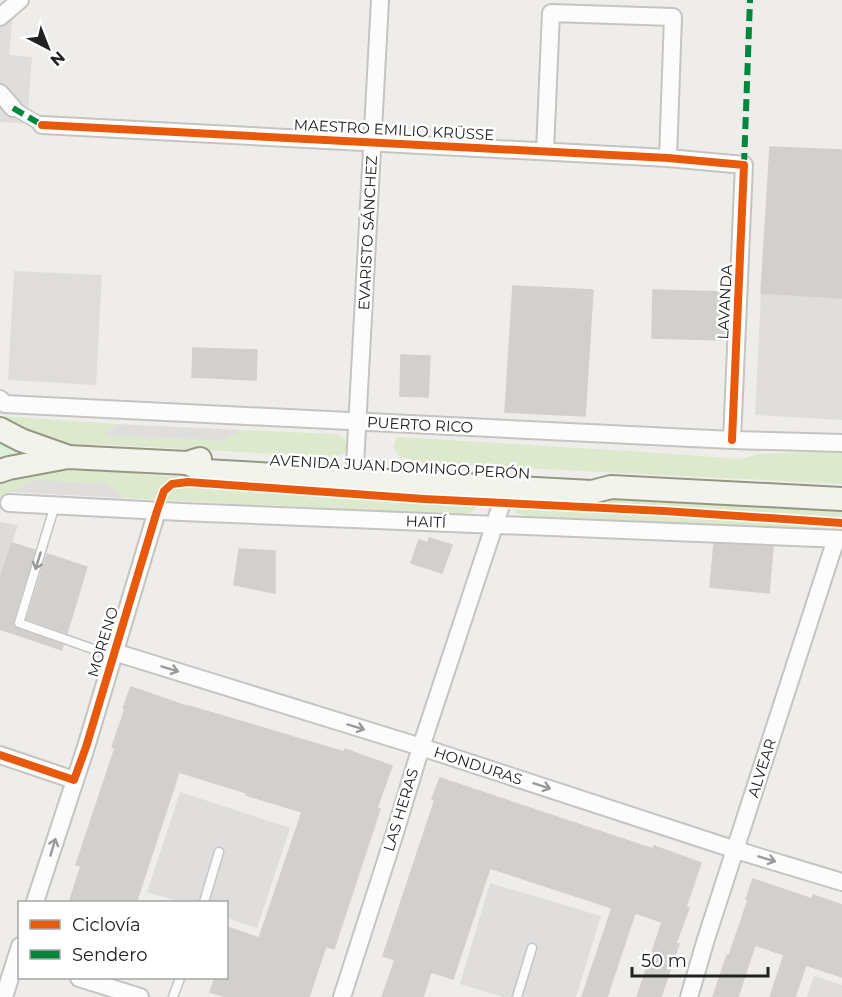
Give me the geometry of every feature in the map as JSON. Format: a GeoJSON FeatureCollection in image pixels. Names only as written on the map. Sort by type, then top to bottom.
{"type":"FeatureCollection","features":[{"type":"Feature","properties":{"kind":"main road","name":"AVENIDA JUAN DOMINGO PERÓN"},"geometry":{"type":"LineString","coordinates":[[0,429],[21,440],[68,457]]}},
{"type":"Feature","properties":{"kind":"main road","name":"AVENIDA JUAN DOMINGO PERÓN"},"geometry":{"type":"LineString","coordinates":[[0,471],[68,457],[187,463],[206,457],[594,478],[611,487]]}},
{"type":"Feature","properties":{"kind":"main road","name":"AVENIDA JUAN DOMINGO PERÓN"},"geometry":{"type":"LineString","coordinates":[[187,463],[205,471],[592,492],[611,487],[842,499]]}},
{"type":"Feature","properties":{"kind":"street"},"geometry":{"type":"LineString","coordinates":[[0,16],[20,0]]}},
{"type":"Feature","properties":{"kind":"street","name":"EVARISTO SÁNCHEZ"},"geometry":{"type":"LineString","coordinates":[[356,465],[380,0]]}},
{"type":"Feature","properties":{"kind":"street"},"geometry":{"type":"LineString","coordinates":[[545,152],[551,13],[673,17],[668,158]]}},
{"type":"Feature","properties":{"kind":"street"},"geometry":{"type":"LineString","coordinates":[[0,93],[13,108],[42,125]]}},
{"type":"Feature","properties":{"kind":"street","name":"MAESTRO EMILIO KRÜSSE"},"geometry":{"type":"LineString","coordinates":[[42,125],[668,158],[744,165]]}},
{"type":"Feature","properties":{"kind":"street","name":"LAVANDA"},"geometry":{"type":"LineString","coordinates":[[732,440],[744,165]]}},
{"type":"Feature","properties":{"kind":"street","name":"PUERTO RICO"},"geometry":{"type":"LineString","coordinates":[[0,399],[5,404],[732,440],[842,443]]}},
{"type":"Feature","properties":{"kind":"street","name":"LAS HERAS"},"geometry":{"type":"LineString","coordinates":[[342,997],[507,487]]}},
{"type":"Feature","properties":{"kind":"street","name":"HAITÍ"},"geometry":{"type":"LineString","coordinates":[[9,503],[839,539]]}},
{"type":"Feature","properties":{"kind":"street","name":"MORENO"},"geometry":{"type":"LineString","coordinates":[[36,901],[86,747],[157,511]]}},
{"type":"Feature","properties":{"kind":"street","name":"ALVEAR"},"geometry":{"type":"LineString","coordinates":[[689,997],[706,939],[839,539]]}},
{"type":"Feature","properties":{"kind":"street","name":"HONDURAS"},"geometry":{"type":"LineString","coordinates":[[114,654],[421,747],[736,850],[842,882]]}},
{"type":"Feature","properties":{"kind":"street"},"geometry":{"type":"LineString","coordinates":[[0,755],[74,780]]}},
{"type":"Feature","properties":{"kind":"street"},"geometry":{"type":"LineString","coordinates":[[4,997],[13,956]]}},
{"type":"Feature","properties":{"kind":"street"},"geometry":{"type":"LineString","coordinates":[[82,979],[140,997]]}},
{"type":"Feature","properties":{"kind":"lane"},"geometry":{"type":"LineString","coordinates":[[55,505],[19,623],[114,654]]}},
{"type":"Feature","properties":{"kind":"lane"},"geometry":{"type":"LineString","coordinates":[[205,901],[219,852]]}},
{"type":"Feature","properties":{"kind":"lane"},"geometry":{"type":"LineString","coordinates":[[517,997],[532,948]]}},
{"type":"Feature","properties":{"kind":"lane"},"geometry":{"type":"LineString","coordinates":[[173,997],[180,979]]}},
{"type":"Feature","properties":{"kind":"shaded area"},"geometry":{"type":"Polygon","coordinates":[[[0,12],[13,13],[9,55],[32,57],[27,124],[0,122],[0,12]]]}},
{"type":"Feature","properties":{"kind":"shaded area"},"geometry":{"type":"Polygon","coordinates":[[[14,271],[102,275],[96,385],[8,380],[14,271]]]}},
{"type":"Feature","properties":{"kind":"shaded area"},"geometry":{"type":"Polygon","coordinates":[[[761,293],[842,298],[842,420],[755,415],[761,293]]]}},
{"type":"Feature","properties":{"kind":"shaded area"},"geometry":{"type":"Polygon","coordinates":[[[117,424],[241,430],[224,441],[104,435],[117,424]]]}},
{"type":"Feature","properties":{"kind":"shaded area"},"geometry":{"type":"Polygon","coordinates":[[[36,480],[108,484],[122,498],[10,492],[36,480]]]}},
{"type":"Feature","properties":{"kind":"shaded area"},"geometry":{"type":"Polygon","coordinates":[[[0,522],[18,525],[0,579],[0,522]]]}},
{"type":"Feature","properties":{"kind":"shaded area"},"geometry":{"type":"Polygon","coordinates":[[[180,792],[290,828],[257,928],[228,918],[228,901],[177,901],[147,892],[180,792]]]}},
{"type":"Feature","properties":{"kind":"shaded area"},"geometry":{"type":"Polygon","coordinates":[[[490,883],[601,916],[576,997],[503,997],[460,984],[490,883]]]}},
{"type":"Feature","properties":{"kind":"shaded area"},"geometry":{"type":"Polygon","coordinates":[[[814,976],[842,985],[842,997],[807,997],[814,976]]]}},
{"type":"Feature","properties":{"kind":"green space"},"geometry":{"type":"Polygon","coordinates":[[[0,416],[117,424],[104,435],[224,441],[241,430],[337,434],[345,440],[348,447],[345,453],[335,457],[94,444],[79,449],[0,421],[0,416]]]}},
{"type":"Feature","properties":{"kind":"green space"},"geometry":{"type":"Polygon","coordinates":[[[397,437],[742,459],[758,454],[842,451],[842,484],[421,463],[399,456],[393,446],[397,437]]]}},
{"type":"Feature","properties":{"kind":"green space"},"geometry":{"type":"Polygon","coordinates":[[[0,438],[35,452],[0,464],[0,438]]]}},
{"type":"Feature","properties":{"kind":"green space"},"geometry":{"type":"Polygon","coordinates":[[[99,466],[146,475],[463,490],[474,493],[478,502],[474,511],[464,515],[122,498],[108,484],[10,492],[5,495],[0,506],[0,480],[67,467],[99,466]]]}},
{"type":"Feature","properties":{"kind":"green space"},"geometry":{"type":"Polygon","coordinates":[[[535,494],[842,509],[842,533],[527,516],[516,513],[514,504],[521,497],[535,494]]]}},
{"type":"Feature","properties":{"kind":"building"},"geometry":{"type":"Polygon","coordinates":[[[770,147],[842,150],[842,298],[761,293],[770,147]]]}},
{"type":"Feature","properties":{"kind":"building"},"geometry":{"type":"Polygon","coordinates":[[[513,286],[593,290],[585,416],[505,412],[513,286]]]}},
{"type":"Feature","properties":{"kind":"building"},"geometry":{"type":"Polygon","coordinates":[[[653,290],[726,292],[724,340],[652,338],[653,290]]]}},
{"type":"Feature","properties":{"kind":"building"},"geometry":{"type":"Polygon","coordinates":[[[193,348],[257,350],[256,380],[192,377],[193,348]]]}},
{"type":"Feature","properties":{"kind":"building"},"geometry":{"type":"Polygon","coordinates":[[[401,355],[430,356],[428,397],[400,396],[401,355]]]}},
{"type":"Feature","properties":{"kind":"building"},"geometry":{"type":"Polygon","coordinates":[[[429,538],[452,545],[442,573],[411,563],[419,540],[428,543],[429,538]]]}},
{"type":"Feature","properties":{"kind":"building"},"geometry":{"type":"Polygon","coordinates":[[[12,543],[35,550],[13,625],[17,629],[63,645],[62,650],[0,629],[0,579],[12,543]]]}},
{"type":"Feature","properties":{"kind":"building"},"geometry":{"type":"Polygon","coordinates":[[[714,544],[773,547],[769,593],[710,587],[714,544]]]}},
{"type":"Feature","properties":{"kind":"building"},"geometry":{"type":"Polygon","coordinates":[[[239,549],[275,551],[275,593],[234,585],[239,549]]]}},
{"type":"Feature","properties":{"kind":"building"},"geometry":{"type":"Polygon","coordinates":[[[47,554],[87,567],[67,633],[27,619],[47,554]]]}},
{"type":"Feature","properties":{"kind":"building"},"geometry":{"type":"Polygon","coordinates":[[[131,687],[189,707],[344,752],[345,749],[392,766],[334,949],[326,946],[309,997],[226,997],[210,992],[215,979],[228,979],[228,933],[230,928],[259,938],[302,812],[179,772],[137,901],[70,901],[81,866],[76,865],[115,748],[112,747],[125,709],[123,708],[131,687]]]}},
{"type":"Feature","properties":{"kind":"building"},"geometry":{"type":"Polygon","coordinates":[[[440,778],[701,863],[686,907],[689,908],[676,943],[679,944],[661,997],[637,997],[662,922],[635,913],[607,997],[582,997],[612,908],[490,868],[453,979],[431,972],[423,997],[382,997],[395,960],[383,956],[435,800],[432,799],[440,778]]]}},
{"type":"Feature","properties":{"kind":"building"},"geometry":{"type":"Polygon","coordinates":[[[753,879],[812,899],[813,895],[842,905],[842,977],[806,965],[795,997],[770,997],[784,955],[755,945],[738,997],[713,997],[748,900],[746,899],[753,879]]]}},
{"type":"Feature","properties":{"kind":"marked path"},"geometry":{"type":"LineString","coordinates":[[744,165],[750,0]]}},
{"type":"Feature","properties":{"kind":"marked path"},"geometry":{"type":"LineString","coordinates":[[13,108],[42,125]]}},
{"type":"Feature","properties":{"kind":"cycle path"},"geometry":{"type":"LineString","coordinates":[[42,125],[668,158],[744,165],[732,440]]}},
{"type":"Feature","properties":{"kind":"cycle path"},"geometry":{"type":"LineString","coordinates":[[0,755],[74,780],[157,511],[164,491],[172,484],[188,482],[424,499],[842,523]]}}]}
